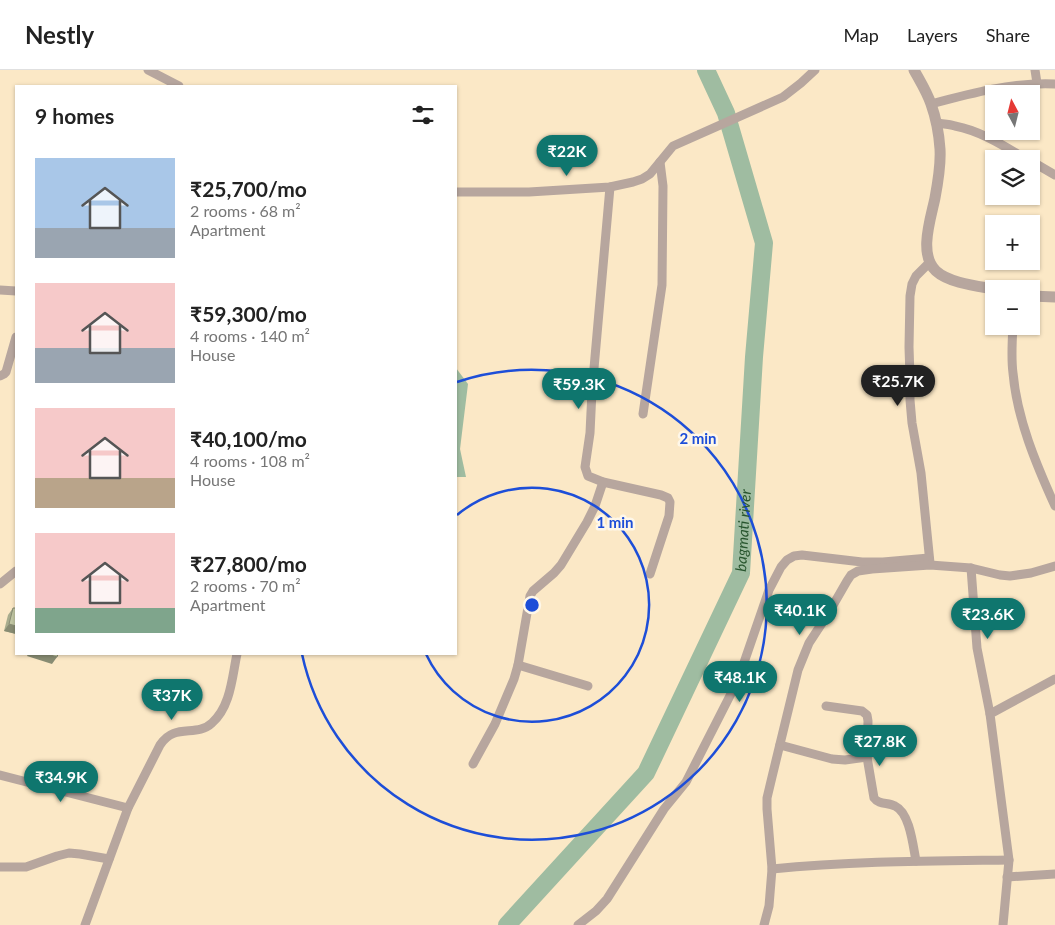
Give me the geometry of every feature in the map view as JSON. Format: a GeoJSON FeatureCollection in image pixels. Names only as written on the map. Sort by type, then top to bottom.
{"type":"FeatureCollection","features":[{"type":"Feature","properties":{"kind":"street"},"geometry":{"type":"LineString","coordinates":[[148,70],[177,85]]}},
{"type":"Feature","properties":{"kind":"street"},"geometry":{"type":"LineString","coordinates":[[457,192],[529,192],[610,187],[642,179],[650,174],[673,146],[783,97],[815,70]]}},
{"type":"Feature","properties":{"kind":"street"},"geometry":{"type":"LineString","coordinates":[[914,70],[931,104],[940,149],[935,198],[927,236],[930,262],[945,277],[985,288]]}},
{"type":"Feature","properties":{"kind":"street"},"geometry":{"type":"LineString","coordinates":[[1035,70],[1037,83]]}},
{"type":"Feature","properties":{"kind":"street"},"geometry":{"type":"LineString","coordinates":[[931,104],[989,90],[1037,83],[1055,84]]}},
{"type":"Feature","properties":{"kind":"street"},"geometry":{"type":"LineString","coordinates":[[936,123],[970,130],[1010,150]]}},
{"type":"Feature","properties":{"kind":"street"},"geometry":{"type":"LineString","coordinates":[[643,414],[662,285],[663,186],[660,162]]}},
{"type":"Feature","properties":{"kind":"street"},"geometry":{"type":"LineString","coordinates":[[1040,166],[1055,174]]}},
{"type":"Feature","properties":{"kind":"street"},"geometry":{"type":"LineString","coordinates":[[610,187],[590,433],[585,467],[588,476],[603,482],[668,498],[670,502],[669,516],[650,574]]}},
{"type":"Feature","properties":{"kind":"street"},"geometry":{"type":"LineString","coordinates":[[930,262],[916,276],[912,284],[909,347],[912,423],[921,473],[930,562]]}},
{"type":"Feature","properties":{"kind":"street"},"geometry":{"type":"LineString","coordinates":[[0,290],[15,291]]}},
{"type":"Feature","properties":{"kind":"street"},"geometry":{"type":"LineString","coordinates":[[1040,296],[1055,297]]}},
{"type":"Feature","properties":{"kind":"street"},"geometry":{"type":"LineString","coordinates":[[1013,335],[1012,373],[1018,406],[1043,479],[1055,506]]}},
{"type":"Feature","properties":{"kind":"street"},"geometry":{"type":"LineString","coordinates":[[0,376],[6,372],[15,340]]}},
{"type":"Feature","properties":{"kind":"street"},"geometry":{"type":"LineString","coordinates":[[473,764],[495,724],[514,679],[532,591],[550,577],[561,565],[587,522],[603,482]]}},
{"type":"Feature","properties":{"kind":"street"},"geometry":{"type":"LineString","coordinates":[[578,925],[608,899],[664,809],[686,782],[738,680],[769,590],[781,567],[787,560],[794,556],[802,555],[862,562],[930,562],[1010,576],[1031,573],[1055,566]]}},
{"type":"Feature","properties":{"kind":"street"},"geometry":{"type":"LineString","coordinates":[[764,925],[769,906],[772,869],[767,820],[767,798],[798,670],[809,643],[851,575],[858,571],[872,568],[930,562]]}},
{"type":"Feature","properties":{"kind":"street"},"geometry":{"type":"LineString","coordinates":[[971,568],[977,648],[990,714],[1008,860],[1003,925]]}},
{"type":"Feature","properties":{"kind":"street"},"geometry":{"type":"LineString","coordinates":[[0,584],[15,572]]}},
{"type":"Feature","properties":{"kind":"street"},"geometry":{"type":"LineString","coordinates":[[85,925],[128,808],[164,739],[175,732],[198,730],[212,724],[220,714],[228,697],[237,655]]}},
{"type":"Feature","properties":{"kind":"street"},"geometry":{"type":"LineString","coordinates":[[518,665],[588,686]]}},
{"type":"Feature","properties":{"kind":"street"},"geometry":{"type":"LineString","coordinates":[[990,714],[1055,679]]}},
{"type":"Feature","properties":{"kind":"street"},"geometry":{"type":"LineString","coordinates":[[826,706],[862,711],[867,715],[867,757],[874,798],[876,801],[894,805],[902,812],[909,828],[916,861]]}},
{"type":"Feature","properties":{"kind":"street"},"geometry":{"type":"LineString","coordinates":[[780,745],[832,759],[844,760],[867,757]]}},
{"type":"Feature","properties":{"kind":"street"},"geometry":{"type":"LineString","coordinates":[[0,775],[128,808]]}},
{"type":"Feature","properties":{"kind":"street"},"geometry":{"type":"LineString","coordinates":[[0,867],[26,867],[69,853],[109,859]]}},
{"type":"Feature","properties":{"kind":"street"},"geometry":{"type":"LineString","coordinates":[[772,869],[916,861],[1008,860]]}},
{"type":"Feature","properties":{"kind":"street"},"geometry":{"type":"LineString","coordinates":[[1008,877],[1055,874]]}},
{"type":"Feature","properties":{"kind":"shaded area"},"geometry":{"type":"Polygon","coordinates":[[[457,369],[468,384],[460,449],[466,477],[457,477],[457,369]]]}},
{"type":"Feature","properties":{"kind":"building"},"geometry":{"type":"Polygon","coordinates":[[[13,608],[15,608],[15,626],[9,624],[13,608]]]}},
{"type":"Feature","properties":{"kind":"waterway","name":"bagmati river"},"geometry":{"type":"LineString","coordinates":[[507,925],[646,773],[741,573],[754,357],[764,243],[726,113],[706,70]]}}]}
